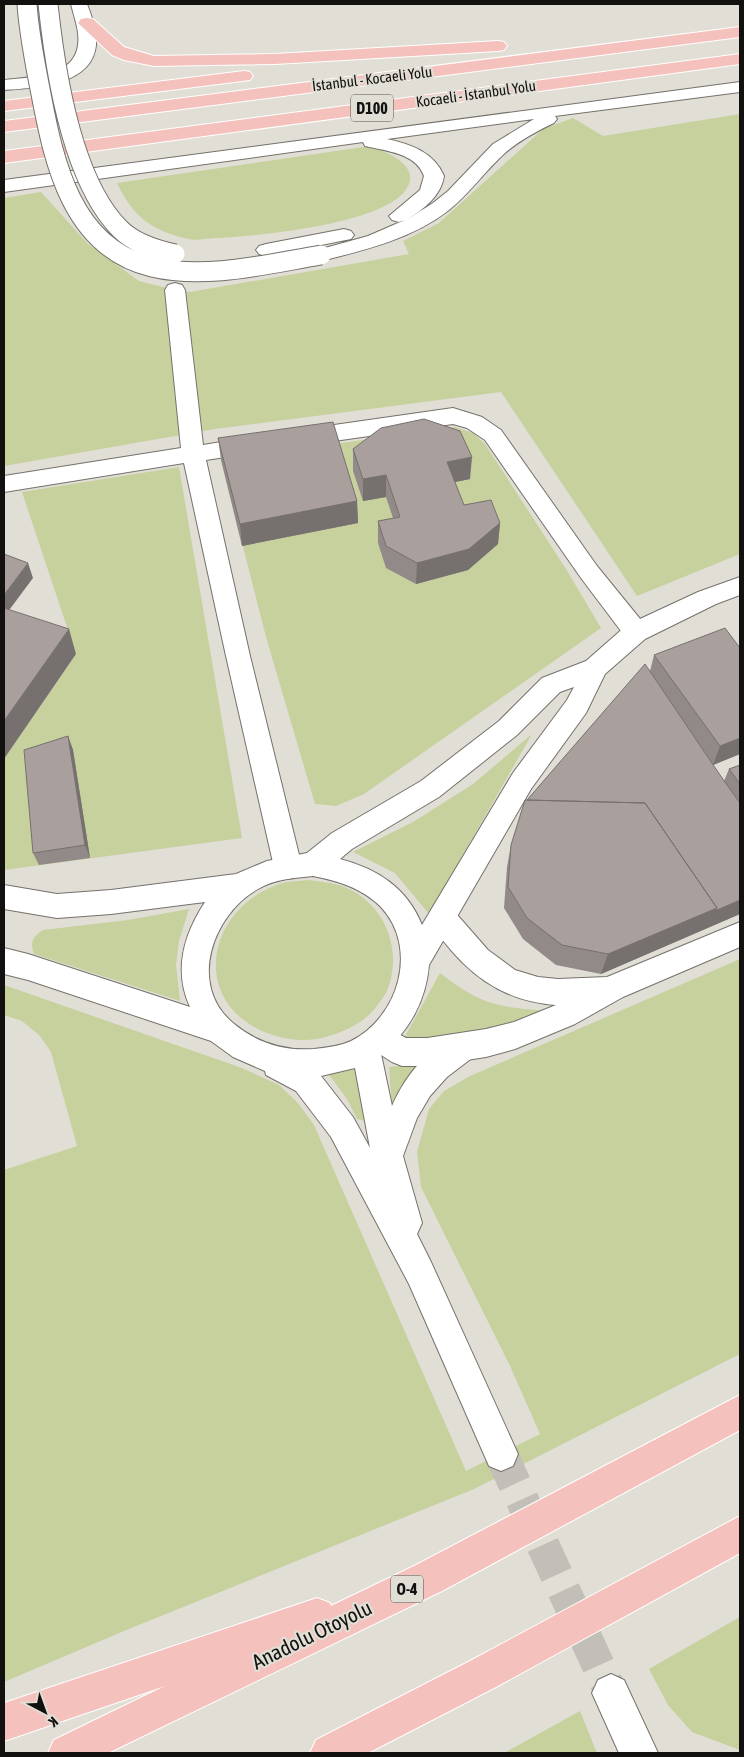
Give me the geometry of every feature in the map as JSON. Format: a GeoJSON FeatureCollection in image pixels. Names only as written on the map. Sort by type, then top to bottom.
{"type":"FeatureCollection","features":[{"type":"Feature","properties":{"kind":"highway"},"geometry":{"type":"LineString","coordinates":[[87,23],[118,51],[130,56],[154,61],[275,59],[604,39],[700,37]]}},
{"type":"Feature","properties":{"kind":"highway","name":"İstanbul - Kocaeli Yolu"},"geometry":{"type":"LineString","coordinates":[[4,127],[740,32]]}},
{"type":"Feature","properties":{"kind":"highway"},"geometry":{"type":"LineString","coordinates":[[4,106],[462,48]]}},
{"type":"Feature","properties":{"kind":"highway","name":"Kocaeli - İstanbul Yolu"},"geometry":{"type":"LineString","coordinates":[[4,157],[740,59]]}},
{"type":"Feature","properties":{"kind":"highway","name":"Anadolu Otoyolu"},"geometry":{"type":"LineString","coordinates":[[66,1753],[429,1578],[740,1412]]}},
{"type":"Feature","properties":{"kind":"highway"},"geometry":{"type":"LineString","coordinates":[[329,1753],[483,1674],[740,1534]]}},
{"type":"Feature","properties":{"kind":"highway"},"geometry":{"type":"LineString","coordinates":[[4,1722],[429,1578]]}},
{"type":"Feature","properties":{"kind":"main road"},"geometry":{"type":"LineString","coordinates":[[27,4],[32,48],[48,134],[56,166],[65,190],[82,217],[98,237],[114,250],[131,260],[151,266],[206,271],[238,269],[321,255],[374,242],[404,230],[456,195],[494,152],[513,138],[572,108]]}},
{"type":"Feature","properties":{"kind":"main road"},"geometry":{"type":"LineString","coordinates":[[48,4],[55,59],[68,116],[95,194],[111,219],[120,229],[138,242],[158,251],[175,254],[218,256],[266,250],[346,235],[378,225],[402,214],[419,202],[431,188],[434,178],[431,168],[412,153],[376,142],[346,140]]}},
{"type":"Feature","properties":{"kind":"main road"},"geometry":{"type":"LineString","coordinates":[[4,85],[48,81],[70,73],[81,62],[86,51],[87,23],[79,4]]}},
{"type":"Feature","properties":{"kind":"main road"},"geometry":{"type":"LineString","coordinates":[[4,73],[26,83]]}},
{"type":"Feature","properties":{"kind":"main road"},"geometry":{"type":"LineString","coordinates":[[4,186],[572,108],[740,87]]}},
{"type":"Feature","properties":{"kind":"main road"},"geometry":{"type":"LineString","coordinates":[[175,290],[193,453],[238,656],[301,865]]}},
{"type":"Feature","properties":{"kind":"main road"},"geometry":{"type":"LineString","coordinates":[[4,484],[193,453],[453,416],[468,418],[493,435],[589,572],[636,632]]}},
{"type":"Feature","properties":{"kind":"main road"},"geometry":{"type":"LineString","coordinates":[[501,1454],[420,1273],[342,1127],[324,1100],[307,1081],[240,1047],[219,1030],[201,1001],[194,969],[200,936],[216,908],[241,885],[264,874],[301,865],[430,789],[508,728],[552,685],[595,668],[636,632],[706,598],[740,586]]}},
{"type":"Feature","properties":{"kind":"main road"},"geometry":{"type":"LineString","coordinates":[[417,960],[522,781],[578,706],[595,668]]}},
{"type":"Feature","properties":{"kind":"main road"},"geometry":{"type":"LineString","coordinates":[[267,1060],[301,1065],[336,1060],[372,1043],[391,1026],[407,1003],[415,976],[417,960],[408,922],[392,899],[369,881],[342,870],[301,865]]}},
{"type":"Feature","properties":{"kind":"main road"},"geometry":{"type":"LineString","coordinates":[[4,897],[57,906],[111,902],[241,885]]}},
{"type":"Feature","properties":{"kind":"main road"},"geometry":{"type":"LineString","coordinates":[[442,918],[468,951],[490,971],[509,983],[530,990],[557,992],[614,988]]}},
{"type":"Feature","properties":{"kind":"main road"},"geometry":{"type":"LineString","coordinates":[[372,1043],[402,1052],[428,1052],[462,1048],[515,1035],[565,1015],[614,988],[740,934]]}},
{"type":"Feature","properties":{"kind":"main road"},"geometry":{"type":"LineString","coordinates":[[4,961],[28,967],[219,1030]]}},
{"type":"Feature","properties":{"kind":"main road"},"geometry":{"type":"LineString","coordinates":[[372,1043],[373,1074],[387,1156],[420,1273]]}},
{"type":"Feature","properties":{"kind":"main road"},"geometry":{"type":"LineString","coordinates":[[387,1156],[402,1116],[415,1090],[435,1068],[462,1048]]}},
{"type":"Feature","properties":{"kind":"main road"},"geometry":{"type":"LineString","coordinates":[[611,1693],[639,1753]]}},
{"type":"Feature","properties":{"kind":"green space"},"geometry":{"type":"Polygon","coordinates":[[[740,114],[740,554],[637,596],[501,392],[215,429],[4,466],[4,198],[41,192],[88,244],[139,281],[190,292],[409,254],[403,241],[439,223],[543,129],[573,118],[603,136],[740,114]]]}},
{"type":"Feature","properties":{"kind":"green space"},"geometry":{"type":"Polygon","coordinates":[[[370,146],[392,156],[406,166],[410,180],[407,188],[394,200],[374,211],[320,226],[290,231],[199,240],[188,239],[164,231],[145,220],[130,205],[117,183],[370,146]]]}},
{"type":"Feature","properties":{"kind":"green space"},"geometry":{"type":"Polygon","coordinates":[[[455,427],[473,433],[485,444],[566,569],[601,628],[364,794],[336,806],[315,804],[266,637],[221,460],[455,427]]]}},
{"type":"Feature","properties":{"kind":"green space"},"geometry":{"type":"Polygon","coordinates":[[[179,467],[242,838],[4,870],[4,759],[76,654],[22,492],[179,467]]]}},
{"type":"Feature","properties":{"kind":"green space"},"geometry":{"type":"Polygon","coordinates":[[[532,734],[429,914],[395,873],[353,852],[413,822],[473,784],[532,734]]]}},
{"type":"Feature","properties":{"kind":"green space"},"geometry":{"type":"Polygon","coordinates":[[[309,880],[335,884],[351,890],[365,899],[376,911],[385,924],[390,939],[393,955],[392,972],[384,996],[372,1012],[361,1021],[342,1031],[322,1038],[294,1040],[273,1035],[247,1022],[228,1004],[218,983],[216,960],[221,937],[234,916],[253,897],[279,884],[309,880]]]}},
{"type":"Feature","properties":{"kind":"green space"},"geometry":{"type":"Polygon","coordinates":[[[189,909],[179,941],[176,965],[180,1001],[34,954],[33,940],[43,930],[128,920],[189,909]]]}},
{"type":"Feature","properties":{"kind":"green space"},"geometry":{"type":"Polygon","coordinates":[[[740,959],[740,1354],[474,1489],[124,1631],[4,1682],[4,1170],[77,1146],[51,1052],[40,1036],[22,1021],[4,1015],[4,985],[242,1068],[279,1085],[298,1103],[314,1125],[466,1471],[540,1434],[510,1366],[421,1187],[417,1152],[429,1109],[444,1091],[470,1076],[740,959]]]}},
{"type":"Feature","properties":{"kind":"green space"},"geometry":{"type":"Polygon","coordinates":[[[440,973],[468,992],[492,1003],[551,1011],[502,1029],[402,1042],[440,973]]]}},
{"type":"Feature","properties":{"kind":"green space"},"geometry":{"type":"Polygon","coordinates":[[[424,1063],[392,1106],[389,1067],[424,1063]]]}},
{"type":"Feature","properties":{"kind":"green space"},"geometry":{"type":"Polygon","coordinates":[[[362,1069],[362,1097],[365,1121],[357,1119],[347,1099],[327,1072],[362,1069]]]}},
{"type":"Feature","properties":{"kind":"green space"},"geometry":{"type":"Polygon","coordinates":[[[740,1617],[740,1750],[692,1732],[668,1705],[649,1669],[740,1617]]]}},
{"type":"Feature","properties":{"kind":"green space"},"geometry":{"type":"Polygon","coordinates":[[[580,1711],[597,1753],[504,1753],[580,1711]]]}},
{"type":"Feature","properties":{"kind":"building"},"geometry":{"type":"Polygon","coordinates":[[[424,419],[460,431],[472,457],[447,462],[464,505],[491,500],[500,523],[469,549],[417,563],[386,546],[378,521],[400,517],[386,475],[363,479],[353,449],[381,428],[424,419]]]}},
{"type":"Feature","properties":{"kind":"building"},"geometry":{"type":"Polygon","coordinates":[[[333,422],[357,501],[240,524],[218,438],[333,422]]]}},
{"type":"Feature","properties":{"kind":"building"},"geometry":{"type":"Polygon","coordinates":[[[4,554],[28,563],[4,595],[4,554]]]}},
{"type":"Feature","properties":{"kind":"building"},"geometry":{"type":"Polygon","coordinates":[[[4,608],[69,629],[4,721],[4,608]]]}},
{"type":"Feature","properties":{"kind":"building"},"geometry":{"type":"Polygon","coordinates":[[[725,628],[740,648],[740,738],[720,746],[654,655],[725,628]]]}},
{"type":"Feature","properties":{"kind":"building"},"geometry":{"type":"Polygon","coordinates":[[[645,664],[740,803],[740,900],[715,911],[717,908],[645,803],[527,800],[645,664]]]}},
{"type":"Feature","properties":{"kind":"building"},"geometry":{"type":"Polygon","coordinates":[[[68,736],[85,845],[33,853],[24,750],[68,736]]]}},
{"type":"Feature","properties":{"kind":"building"},"geometry":{"type":"Polygon","coordinates":[[[740,765],[740,784],[729,769],[740,765]]]}},
{"type":"Feature","properties":{"kind":"building"},"geometry":{"type":"Polygon","coordinates":[[[525,800],[645,803],[717,908],[608,954],[562,945],[527,918],[508,887],[511,845],[525,800]]]}},
{"type":"Feature","properties":{"kind":"tunnel"},"geometry":{"type":"LineString","coordinates":[[501,1454],[611,1693]]}}]}
